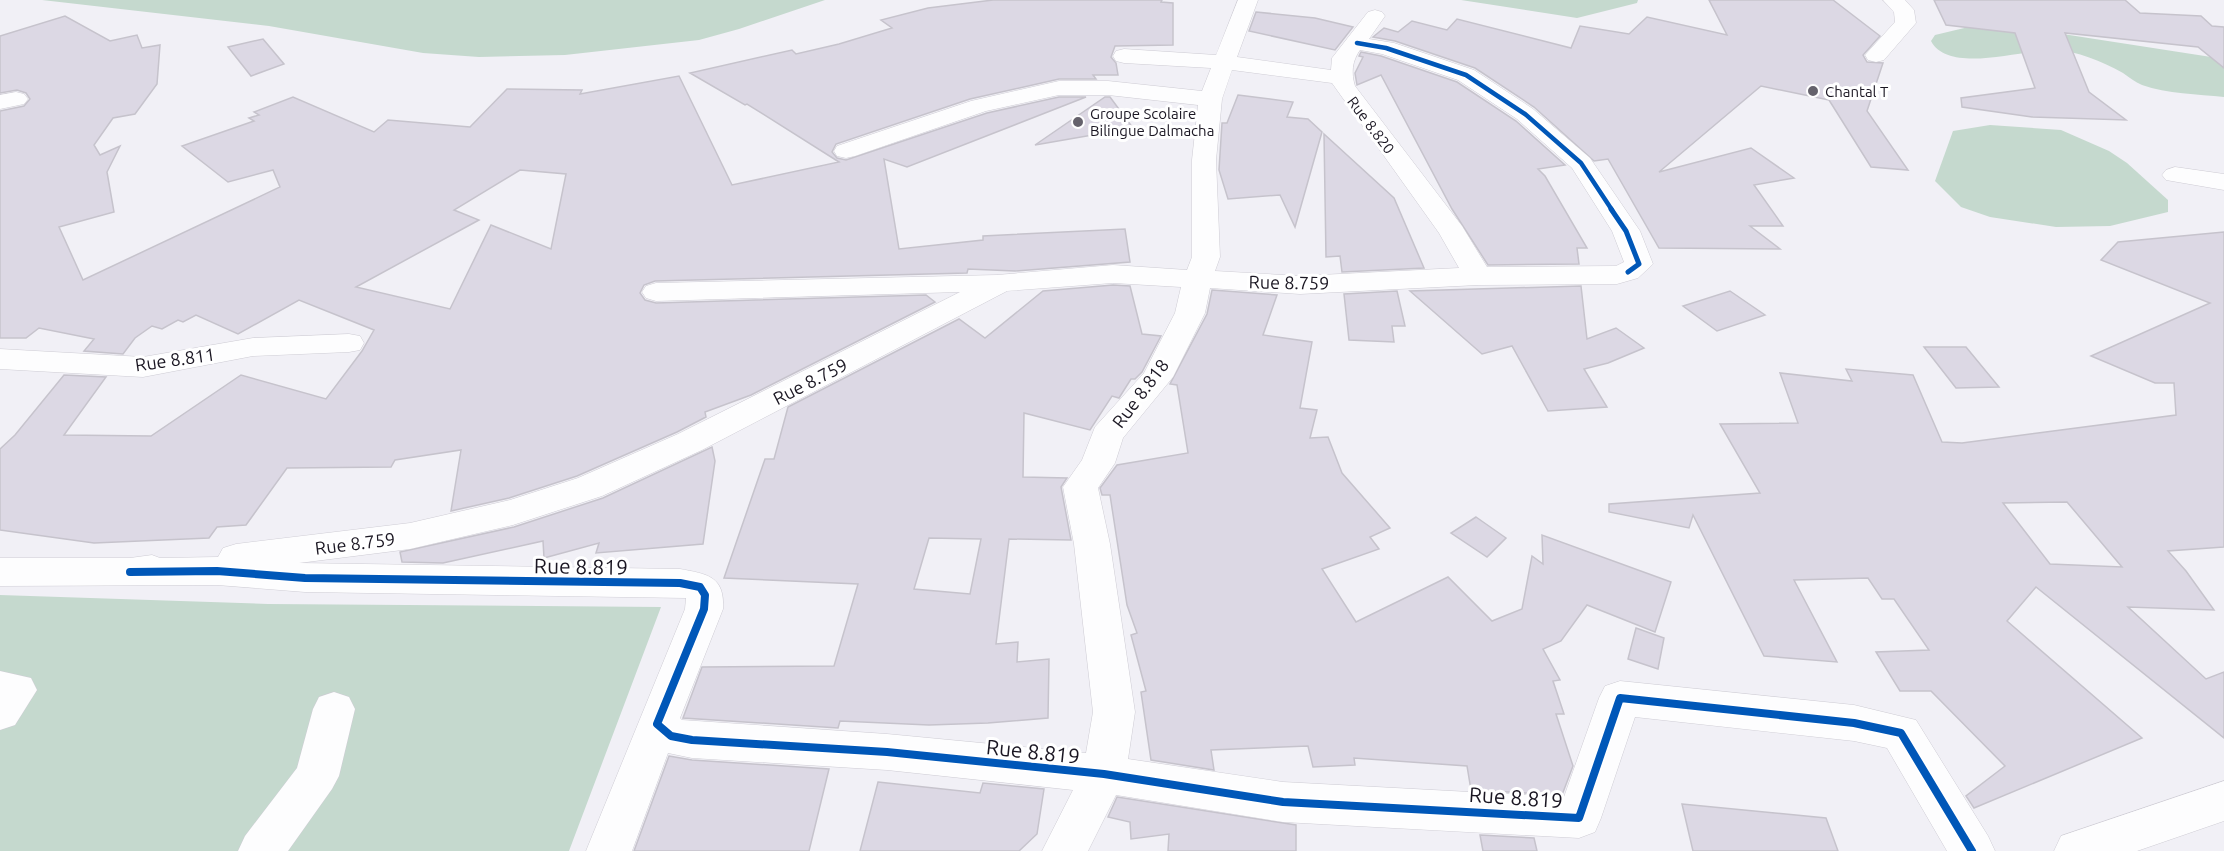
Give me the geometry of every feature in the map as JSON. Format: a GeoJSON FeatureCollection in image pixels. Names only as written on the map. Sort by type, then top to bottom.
{"type":"FeatureCollection","features":[{"type":"Feature","properties":{"kind":"street","name":"Rue 8.818"},"geometry":{"type":"LineString","coordinates":[[1065,851],[1104,774],[1114,712],[1094,556],[1080,487],[1098,463],[1107,435],[1157,377],[1190,313],[1197,280],[1206,257],[1204,160],[1210,99],[1248,0]]}},
{"type":"Feature","properties":{"kind":"street"},"geometry":{"type":"LineString","coordinates":[[1876,55],[1906,23],[1904,10],[1893,0]]}},
{"type":"Feature","properties":{"kind":"street","name":"Rue 8.820"},"geometry":{"type":"LineString","coordinates":[[1375,16],[1343,58],[1341,78],[1344,87],[1381,140],[1452,232],[1478,276]]}},
{"type":"Feature","properties":{"kind":"street","name":"Rue 8.759"},"geometry":{"type":"LineString","coordinates":[[0,572],[130,572],[410,536],[513,512],[590,487],[720,427],[1001,283],[1113,274],[1300,285],[1478,276],[1617,274],[1634,268],[1626,231],[1581,163],[1525,114],[1466,75],[1386,48],[1356,43]]}},
{"type":"Feature","properties":{"kind":"street"},"geometry":{"type":"LineString","coordinates":[[1124,56],[1224,62],[1341,78]]}},
{"type":"Feature","properties":{"kind":"street"},"geometry":{"type":"LineString","coordinates":[[846,151],[980,106],[1059,88],[1108,88],[1210,99]]}},
{"type":"Feature","properties":{"kind":"street"},"geometry":{"type":"LineString","coordinates":[[2175,175],[2224,182]]}},
{"type":"Feature","properties":{"kind":"street"},"geometry":{"type":"LineString","coordinates":[[656,291],[1001,283]]}},
{"type":"Feature","properties":{"kind":"street","name":"Rue 8.811"},"geometry":{"type":"LineString","coordinates":[[0,359],[143,367],[253,347],[349,342]]}},
{"type":"Feature","properties":{"kind":"street","name":"Rue 8.819"},"geometry":{"type":"LineString","coordinates":[[130,572],[217,571],[305,578],[680,583],[699,586],[705,595],[704,609],[657,724],[671,736],[692,740],[887,752],[1104,774],[1283,802],[1579,818],[1620,698],[1854,723],[1901,733],[1972,851]]}},
{"type":"Feature","properties":{"kind":"street"},"geometry":{"type":"LineString","coordinates":[[0,688],[16,690],[0,713]]}},
{"type":"Feature","properties":{"kind":"street"},"geometry":{"type":"LineString","coordinates":[[261,851],[317,776],[334,710]]}},
{"type":"Feature","properties":{"kind":"street"},"geometry":{"type":"LineString","coordinates":[[609,851],[657,724]]}},
{"type":"Feature","properties":{"kind":"street"},"geometry":{"type":"LineString","coordinates":[[2078,851],[2224,801]]}},
{"type":"Feature","properties":{"kind":"green space"},"geometry":{"type":"Polygon","coordinates":[[[42,0],[825,0],[699,40],[565,55],[479,57],[423,53],[269,26],[42,0]]]}},
{"type":"Feature","properties":{"kind":"green space"},"geometry":{"type":"Polygon","coordinates":[[[1461,0],[1638,0],[1637,3],[1577,18],[1461,0]]]}},
{"type":"Feature","properties":{"kind":"green space"},"geometry":{"type":"Polygon","coordinates":[[[1981,24],[1999,24],[2224,59],[2224,97],[2152,88],[2139,84],[2106,64],[2071,52],[2053,50],[1970,59],[1953,57],[1940,51],[1931,41],[1935,35],[1981,24]]]}},
{"type":"Feature","properties":{"kind":"green space"},"geometry":{"type":"Polygon","coordinates":[[[1990,125],[2061,130],[2109,151],[2127,163],[2168,200],[2168,212],[2110,226],[2056,227],[1990,217],[1961,207],[1935,181],[1953,131],[1990,125]]]}},
{"type":"Feature","properties":{"kind":"green space"},"geometry":{"type":"Polygon","coordinates":[[[0,595],[268,604],[661,607],[569,851],[0,851],[0,595]]]}},
{"type":"Feature","properties":{"kind":"building"},"geometry":{"type":"Polygon","coordinates":[[[993,0],[1162,0],[1161,2],[1173,3],[1173,45],[1115,46],[1111,57],[1116,63],[1118,75],[1093,75],[1096,79],[1059,79],[970,99],[836,144],[832,152],[837,158],[846,160],[987,113],[1059,97],[1086,97],[907,167],[884,159],[899,249],[983,240],[983,236],[1125,229],[1130,262],[1015,271],[968,269],[967,273],[655,281],[644,285],[640,293],[645,300],[656,303],[926,295],[935,302],[751,395],[705,412],[706,417],[677,432],[577,476],[509,498],[451,511],[461,450],[395,460],[391,467],[287,468],[246,525],[217,527],[209,538],[94,543],[0,530],[0,449],[15,435],[64,375],[106,377],[64,435],[151,436],[241,375],[326,399],[362,351],[374,330],[299,300],[238,334],[196,315],[183,322],[178,320],[162,329],[152,326],[135,338],[123,354],[84,351],[94,339],[39,328],[26,338],[0,338],[0,111],[24,106],[30,99],[26,93],[17,90],[0,93],[0,36],[65,16],[110,41],[137,35],[142,48],[160,45],[157,84],[135,114],[113,118],[94,145],[100,155],[120,146],[107,172],[114,212],[59,227],[83,280],[280,187],[273,170],[228,182],[182,146],[254,121],[249,118],[259,115],[254,112],[293,97],[374,132],[388,120],[470,127],[507,89],[582,90],[580,94],[679,76],[732,185],[839,162],[747,104],[745,105],[690,73],[792,50],[796,54],[839,44],[892,28],[881,20],[928,8],[993,0]],[[520,170],[454,210],[479,220],[356,287],[450,309],[491,225],[551,249],[566,174],[520,170]]]}},
{"type":"Feature","properties":{"kind":"building"},"geometry":{"type":"Polygon","coordinates":[[[1709,0],[1833,0],[1880,36],[1863,55],[1867,62],[1883,63],[1867,111],[1908,170],[1871,167],[1829,100],[1761,86],[1659,172],[1751,148],[1794,178],[1754,185],[1783,226],[1750,226],[1780,249],[1659,248],[1608,159],[1594,161],[1534,107],[1475,68],[1395,41],[1373,37],[1384,28],[1398,32],[1412,21],[1447,30],[1457,19],[1571,48],[1580,26],[1629,34],[1647,17],[1727,35],[1709,0]]]}},
{"type":"Feature","properties":{"kind":"building"},"geometry":{"type":"Polygon","coordinates":[[[1934,0],[2125,0],[2140,13],[2201,16],[2212,26],[2224,27],[2224,68],[2198,47],[2065,33],[2089,92],[2126,120],[2032,117],[1962,107],[1961,98],[2035,88],[2015,33],[1946,25],[1934,0]]]}},
{"type":"Feature","properties":{"kind":"building"},"geometry":{"type":"Polygon","coordinates":[[[1256,12],[1315,18],[1353,27],[1335,50],[1249,31],[1256,12]]]}},
{"type":"Feature","properties":{"kind":"building"},"geometry":{"type":"Polygon","coordinates":[[[263,39],[284,64],[251,76],[228,47],[263,39]]]}},
{"type":"Feature","properties":{"kind":"building"},"geometry":{"type":"Polygon","coordinates":[[[1361,52],[1381,56],[1457,82],[1516,121],[1565,165],[1538,169],[1545,176],[1587,248],[1577,248],[1579,264],[1488,265],[1452,209],[1381,75],[1357,85],[1355,73],[1363,57],[1359,56],[1361,52]]]}},
{"type":"Feature","properties":{"kind":"building"},"geometry":{"type":"Polygon","coordinates":[[[1238,95],[1293,102],[1287,117],[1308,119],[1322,132],[1295,227],[1280,195],[1228,199],[1219,170],[1222,123],[1227,123],[1238,95]]]}},
{"type":"Feature","properties":{"kind":"building","name":"Groupe Scolaire Bilingue Dalmacha"},"geometry":{"type":"Polygon","coordinates":[[[1105,97],[1110,97],[1133,128],[1035,145],[1105,97]]]}},
{"type":"Feature","properties":{"kind":"building"},"geometry":{"type":"Polygon","coordinates":[[[1324,134],[1394,198],[1424,268],[1342,272],[1340,256],[1326,257],[1324,134]]]}},
{"type":"Feature","properties":{"kind":"building"},"geometry":{"type":"Polygon","coordinates":[[[2224,232],[2224,547],[2168,551],[2186,571],[2214,610],[2128,607],[2206,679],[2224,672],[2224,738],[2036,587],[2007,621],[2142,738],[1974,808],[1966,796],[2005,766],[1931,691],[1900,691],[1876,652],[1929,650],[1894,599],[1882,599],[1868,578],[1794,580],[1837,662],[1764,656],[1693,515],[1689,528],[1609,512],[1609,504],[1760,493],[1720,424],[1798,423],[1780,373],[1852,381],[1846,369],[1913,375],[1942,442],[1962,443],[2176,415],[2174,383],[2155,383],[2091,356],[2210,303],[2101,260],[2118,242],[2224,232]],[[2067,502],[2003,503],[2050,564],[2122,567],[2067,502]]]}},
{"type":"Feature","properties":{"kind":"building"},"geometry":{"type":"Polygon","coordinates":[[[1113,285],[1130,286],[1142,334],[1161,336],[1142,372],[1135,379],[1131,379],[1119,398],[1112,396],[1090,430],[1024,413],[1023,477],[1067,478],[1061,487],[1071,540],[1009,539],[996,644],[1018,642],[1017,662],[1049,659],[1048,718],[929,725],[840,721],[838,728],[683,718],[702,667],[834,666],[858,584],[724,578],[765,459],[774,459],[788,407],[959,319],[985,338],[1043,291],[1113,285]],[[929,538],[914,589],[970,594],[981,539],[929,538]]]}},
{"type":"Feature","properties":{"kind":"building"},"geometry":{"type":"Polygon","coordinates":[[[1581,286],[1587,339],[1616,328],[1644,348],[1608,363],[1584,369],[1607,407],[1548,411],[1512,346],[1482,354],[1410,291],[1581,286]]]}},
{"type":"Feature","properties":{"kind":"building"},"geometry":{"type":"Polygon","coordinates":[[[1212,290],[1277,295],[1263,335],[1312,342],[1300,408],[1317,410],[1310,438],[1328,437],[1342,473],[1390,528],[1370,537],[1379,549],[1322,569],[1356,622],[1448,577],[1492,621],[1522,609],[1532,556],[1543,564],[1542,535],[1671,582],[1655,632],[1587,605],[1561,641],[1543,649],[1560,680],[1553,681],[1564,714],[1556,714],[1573,766],[1562,795],[1471,790],[1467,766],[1354,758],[1355,765],[1313,767],[1308,746],[1211,750],[1214,770],[1151,760],[1141,692],[1146,691],[1131,635],[1137,633],[1127,605],[1110,495],[1102,495],[1100,488],[1117,465],[1188,453],[1177,385],[1170,384],[1207,314],[1212,290]]]}},
{"type":"Feature","properties":{"kind":"building"},"geometry":{"type":"Polygon","coordinates":[[[1397,291],[1405,326],[1392,326],[1394,342],[1349,340],[1344,294],[1397,291]]]}},
{"type":"Feature","properties":{"kind":"building"},"geometry":{"type":"Polygon","coordinates":[[[1730,291],[1765,315],[1717,331],[1683,306],[1730,291]]]}},
{"type":"Feature","properties":{"kind":"building"},"geometry":{"type":"Polygon","coordinates":[[[1924,347],[1966,347],[1999,387],[1956,388],[1924,347]]]}},
{"type":"Feature","properties":{"kind":"building"},"geometry":{"type":"Polygon","coordinates":[[[712,447],[715,461],[703,544],[596,553],[599,543],[544,558],[543,541],[443,563],[402,562],[400,552],[514,527],[603,498],[712,447]]]}},
{"type":"Feature","properties":{"kind":"building"},"geometry":{"type":"Polygon","coordinates":[[[1476,517],[1506,538],[1487,557],[1451,533],[1476,517]]]}},
{"type":"Feature","properties":{"kind":"building"},"geometry":{"type":"Polygon","coordinates":[[[1636,628],[1664,638],[1658,669],[1628,659],[1636,628]]]}},
{"type":"Feature","properties":{"kind":"building"},"geometry":{"type":"Polygon","coordinates":[[[669,756],[692,760],[829,769],[809,851],[634,851],[669,756]]]}},
{"type":"Feature","properties":{"kind":"building"},"geometry":{"type":"Polygon","coordinates":[[[878,782],[980,793],[983,783],[1044,789],[1037,834],[1019,851],[860,851],[878,782]]]}},
{"type":"Feature","properties":{"kind":"building"},"geometry":{"type":"Polygon","coordinates":[[[1117,797],[1296,825],[1296,851],[1168,851],[1169,834],[1131,839],[1130,822],[1108,817],[1117,797]]]}},
{"type":"Feature","properties":{"kind":"building"},"geometry":{"type":"Polygon","coordinates":[[[1682,804],[1826,818],[1838,851],[1693,851],[1682,804]]]}},
{"type":"Feature","properties":{"kind":"building"},"geometry":{"type":"Polygon","coordinates":[[[1480,835],[1534,838],[1537,851],[1483,851],[1480,835]]]}},
{"type":"Feature","properties":{"kind":"cycle path"},"geometry":{"type":"LineString","coordinates":[[1357,43],[1386,48],[1466,75],[1525,114],[1581,163],[1626,231],[1639,264],[1628,272]]}},
{"type":"Feature","properties":{"kind":"cycle path"},"geometry":{"type":"LineString","coordinates":[[130,572],[217,571],[305,578],[680,583],[700,587],[705,595],[704,609],[657,724],[671,736],[692,740],[887,752],[1104,774],[1283,802],[1579,818],[1620,698],[1854,723],[1901,733],[1972,851]]}},
{"type":"Feature","properties":{"kind":"place","name":"Chantal T"},"geometry":{"type":"Point","coordinates":[1813,91]}},
{"type":"Feature","properties":{"kind":"place","name":"Groupe Scolaire Bilingue Dalmacha"},"geometry":{"type":"Point","coordinates":[1078,122]}}]}
